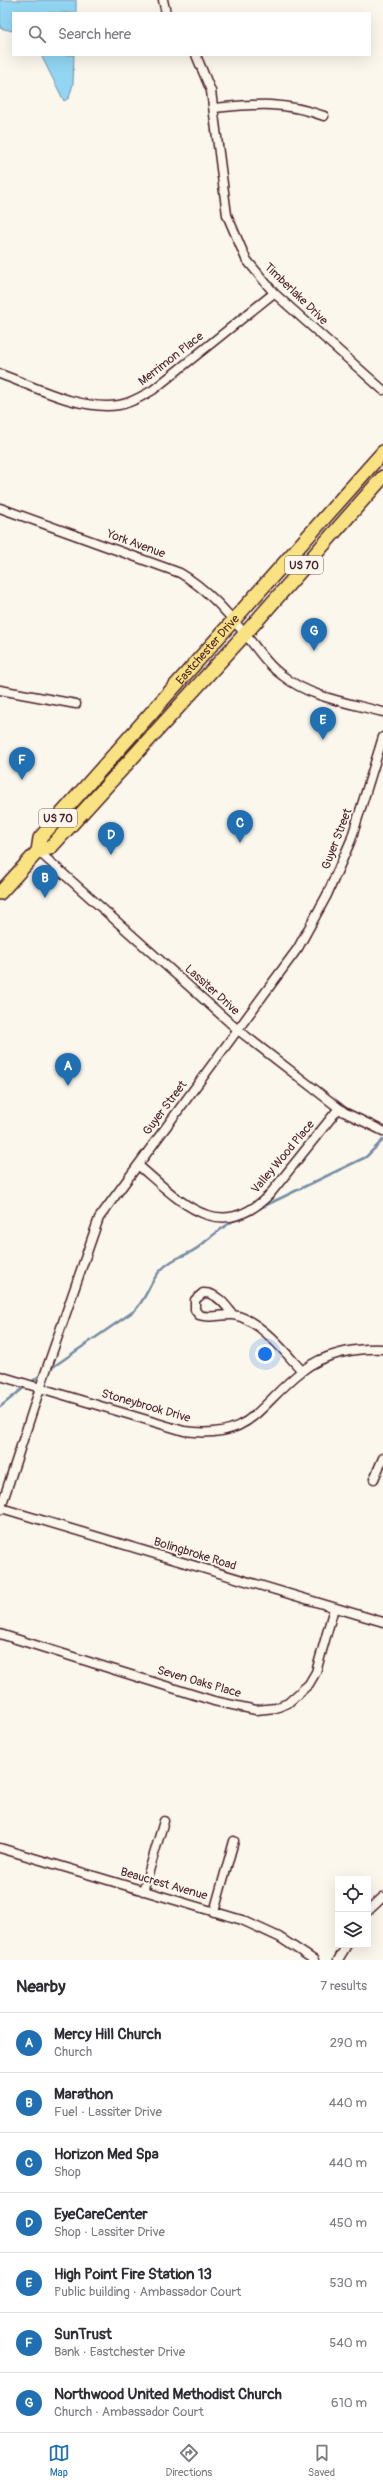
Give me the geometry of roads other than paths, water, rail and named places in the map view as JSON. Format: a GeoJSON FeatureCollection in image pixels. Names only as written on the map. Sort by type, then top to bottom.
{"type":"FeatureCollection","features":[{"type":"Feature","properties":{"kind":"main road","name":"Eastchester Drive"},"geometry":{"type":"LineString","coordinates":[[0,893],[38,851],[40,838],[383,452]]}},
{"type":"Feature","properties":{"kind":"main road","name":"Eastchester Drive"},"geometry":{"type":"LineString","coordinates":[[38,851],[50,848],[245,634],[383,477]]}},
{"type":"Feature","properties":{"kind":"street"},"geometry":{"type":"LineString","coordinates":[[164,0],[166,12]]}},
{"type":"Feature","properties":{"kind":"street","name":"Timberlake Drive"},"geometry":{"type":"LineString","coordinates":[[197,56],[207,76],[214,108],[224,199],[232,230],[246,259],[274,293],[383,390]]}},
{"type":"Feature","properties":{"kind":"street"},"geometry":{"type":"LineString","coordinates":[[214,108],[277,104],[302,108],[324,116]]}},
{"type":"Feature","properties":{"kind":"street","name":"Merrimon Place"},"geometry":{"type":"LineString","coordinates":[[0,374],[75,400],[106,406],[121,405],[138,399],[153,390],[274,293]]}},
{"type":"Feature","properties":{"kind":"street","name":"York Avenue"},"geometry":{"type":"LineString","coordinates":[[0,508],[180,573],[204,589],[234,621],[272,666],[296,685],[319,695],[383,712]]}},
{"type":"Feature","properties":{"kind":"street"},"geometry":{"type":"LineString","coordinates":[[0,690],[76,704]]}},
{"type":"Feature","properties":{"kind":"street","name":"Guyer Street"},"geometry":{"type":"LineString","coordinates":[[0,1509],[99,1218],[295,954],[327,895],[351,840],[383,737]]}},
{"type":"Feature","properties":{"kind":"street","name":"Lassiter Drive"},"geometry":{"type":"LineString","coordinates":[[38,851],[89,894],[238,1030],[339,1108],[383,1131]]}},
{"type":"Feature","properties":{"kind":"street","name":"Valley Wood Place"},"geometry":{"type":"LineString","coordinates":[[138,1165],[194,1211],[217,1217],[239,1215],[258,1206],[270,1194],[339,1108]]}},
{"type":"Feature","properties":{"kind":"street"},"geometry":{"type":"LineString","coordinates":[[233,1316],[211,1317],[199,1315],[195,1310],[195,1300],[203,1293],[210,1293],[220,1300],[233,1316],[262,1330],[302,1370]]}},
{"type":"Feature","properties":{"kind":"street","name":"Stoneybrook Drive"},"geometry":{"type":"LineString","coordinates":[[0,1376],[184,1431],[206,1434],[222,1432],[242,1425],[262,1409],[302,1370],[341,1353],[366,1349],[383,1349]]}},
{"type":"Feature","properties":{"kind":"street"},"geometry":{"type":"LineString","coordinates":[[374,1479],[383,1458]]}},
{"type":"Feature","properties":{"kind":"street","name":"Bolingbroke Road"},"geometry":{"type":"LineString","coordinates":[[0,1509],[383,1622]]}},
{"type":"Feature","properties":{"kind":"street","name":"Seven Oaks Place"},"geometry":{"type":"LineString","coordinates":[[0,1634],[214,1701],[256,1710],[276,1708],[288,1703],[309,1684],[316,1672],[334,1608]]}},
{"type":"Feature","properties":{"kind":"street"},"geometry":{"type":"LineString","coordinates":[[143,1891],[164,1821]]}},
{"type":"Feature","properties":{"kind":"street"},"geometry":{"type":"LineString","coordinates":[[214,1912],[234,1841]]}},
{"type":"Feature","properties":{"kind":"street","name":"Beaucrest Avenue"},"geometry":{"type":"LineString","coordinates":[[0,1848],[214,1912],[261,1928],[314,1960]]}},
{"type":"Feature","properties":{"kind":"street"},"geometry":{"type":"LineString","coordinates":[[371,1908],[383,1897]]}},
{"type":"Feature","properties":{"kind":"street"},"geometry":{"type":"LineString","coordinates":[[338,1960],[345,1948]]}},
{"type":"Feature","properties":{"kind":"water"},"geometry":{"type":"Polygon","coordinates":[[[0,0],[76,0],[76,12],[12,12],[12,31],[0,28],[0,0]]]}},
{"type":"Feature","properties":{"kind":"water"},"geometry":{"type":"Polygon","coordinates":[[[42,56],[74,56],[73,84],[69,98],[64,101],[42,56]]]}},
{"type":"Feature","properties":{"kind":"waterway"},"geometry":{"type":"LineString","coordinates":[[256,1210],[366,1157],[383,1140]]}},
{"type":"Feature","properties":{"kind":"waterway"},"geometry":{"type":"LineString","coordinates":[[50,1369],[134,1311],[142,1302],[159,1272],[165,1266],[175,1259],[195,1250],[222,1228],[237,1219]]}},
{"type":"Feature","properties":{"kind":"waterway"},"geometry":{"type":"LineString","coordinates":[[30,1383],[42,1374]]}},
{"type":"Feature","properties":{"kind":"waterway"},"geometry":{"type":"LineString","coordinates":[[0,1407],[26,1386]]}},
{"type":"Feature","properties":{"kind":"place","name":"Northwood United Methodist Church"},"geometry":{"type":"Point","coordinates":[314,651]}},
{"type":"Feature","properties":{"kind":"place","name":"High Point Fire Station 13"},"geometry":{"type":"Point","coordinates":[323,740]}},
{"type":"Feature","properties":{"kind":"place","name":"SunTrust"},"geometry":{"type":"Point","coordinates":[22,780]}},
{"type":"Feature","properties":{"kind":"place","name":"Horizon Med Spa"},"geometry":{"type":"Point","coordinates":[240,843]}},
{"type":"Feature","properties":{"kind":"place","name":"EyeCareCenter"},"geometry":{"type":"Point","coordinates":[111,855]}},
{"type":"Feature","properties":{"kind":"place","name":"Marathon"},"geometry":{"type":"Point","coordinates":[45,898]}},
{"type":"Feature","properties":{"kind":"place","name":"Mercy Hill Church"},"geometry":{"type":"Point","coordinates":[68,1086]}}]}
